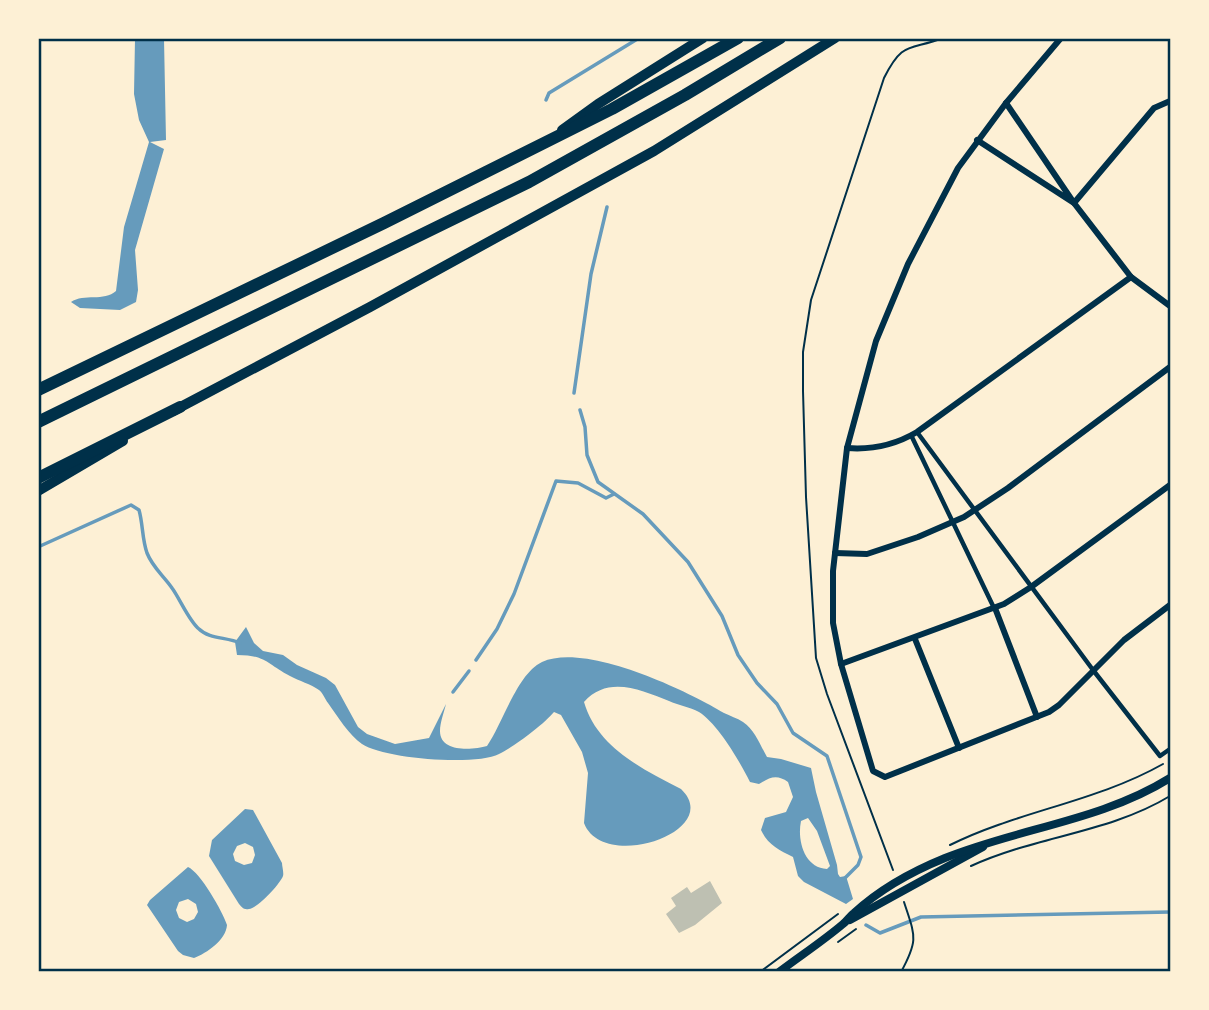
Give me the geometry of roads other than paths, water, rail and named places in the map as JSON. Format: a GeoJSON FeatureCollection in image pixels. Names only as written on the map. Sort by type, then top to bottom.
{"type":"FeatureCollection","features":[{"type":"Feature","properties":{"kind":"highway"},"geometry":{"type":"LineString","coordinates":[[544,142],[598,104],[703,38]]}},
{"type":"Feature","properties":{"kind":"highway"},"geometry":{"type":"LineString","coordinates":[[38,390],[384,223],[674,76],[738,38]]}},
{"type":"Feature","properties":{"kind":"highway"},"geometry":{"type":"LineString","coordinates":[[38,422],[529,182],[639,122],[780,38]]}},
{"type":"Feature","properties":{"kind":"highway"},"geometry":{"type":"LineString","coordinates":[[38,478],[370,307],[654,151],[835,38]]}},
{"type":"Feature","properties":{"kind":"highway"},"geometry":{"type":"LineString","coordinates":[[38,432],[104,391]]}},
{"type":"Feature","properties":{"kind":"highway"},"geometry":{"type":"LineString","coordinates":[[38,491],[180,407]]}},
{"type":"Feature","properties":{"kind":"street"},"geometry":{"type":"LineString","coordinates":[[1061,38],[1006,103],[958,168],[908,264],[876,341],[847,448],[835,553],[834,623],[841,664],[873,771],[878,776],[885,777],[1037,717],[1059,705],[1124,640],[1171,606]]}},
{"type":"Feature","properties":{"kind":"street"},"geometry":{"type":"LineString","coordinates":[[1074,203],[1154,108],[1171,101]]}},
{"type":"Feature","properties":{"kind":"street"},"geometry":{"type":"LineString","coordinates":[[1006,103],[1074,203],[1131,277],[1171,306]]}},
{"type":"Feature","properties":{"kind":"street"},"geometry":{"type":"LineString","coordinates":[[978,140],[1074,203]]}},
{"type":"Feature","properties":{"kind":"street"},"geometry":{"type":"LineString","coordinates":[[847,448],[872,449],[914,434],[1131,277]]}},
{"type":"Feature","properties":{"kind":"street"},"geometry":{"type":"LineString","coordinates":[[835,553],[867,554],[918,537],[975,510],[1171,367]]}},
{"type":"Feature","properties":{"kind":"street"},"geometry":{"type":"LineString","coordinates":[[914,434],[975,510],[1160,756],[1171,749]]}},
{"type":"Feature","properties":{"kind":"street"},"geometry":{"type":"LineString","coordinates":[[914,434],[995,608],[1037,717]]}},
{"type":"Feature","properties":{"kind":"street"},"geometry":{"type":"LineString","coordinates":[[841,664],[995,608],[1031,587],[1171,485]]}},
{"type":"Feature","properties":{"kind":"street"},"geometry":{"type":"LineString","coordinates":[[915,639],[959,748]]}},
{"type":"Feature","properties":{"kind":"street"},"geometry":{"type":"LineString","coordinates":[[779,971],[897,882],[941,859],[1100,812],[1143,794],[1171,778]]}},
{"type":"Feature","properties":{"kind":"water"},"geometry":{"type":"Polygon","coordinates":[[[135,39],[164,39],[166,140],[150,142],[164,149],[135,250],[138,290],[136,302],[120,310],[80,308],[71,302],[76,299],[106,296],[116,291],[124,227],[149,142],[139,120],[134,94],[135,39]]]}},
{"type":"Feature","properties":{"kind":"water"},"geometry":{"type":"Polygon","coordinates":[[[246,627],[254,643],[263,651],[283,655],[297,665],[326,678],[335,685],[358,727],[367,734],[395,744],[429,738],[446,704],[440,731],[445,743],[466,749],[487,746],[525,677],[542,662],[561,658],[583,658],[608,663],[661,681],[743,722],[754,733],[767,757],[811,768],[838,874],[840,877],[846,876],[853,899],[846,904],[804,882],[798,876],[793,857],[767,840],[761,830],[765,818],[786,812],[793,797],[788,782],[777,777],[759,784],[750,782],[721,734],[695,710],[625,687],[603,689],[584,702],[590,718],[610,744],[637,765],[681,789],[690,805],[687,819],[675,831],[656,840],[635,845],[613,845],[595,838],[584,823],[588,773],[582,752],[561,715],[554,712],[521,741],[487,758],[451,760],[389,754],[357,740],[319,690],[260,658],[237,655],[235,642],[246,627]],[[808,818],[801,821],[800,836],[804,852],[813,864],[827,869],[830,866],[817,831],[808,818]]]}},
{"type":"Feature","properties":{"kind":"water"},"geometry":{"type":"Polygon","coordinates":[[[245,809],[253,810],[282,863],[281,880],[258,905],[244,909],[209,856],[212,840],[245,809]],[[245,843],[237,846],[233,854],[235,861],[244,865],[252,863],[255,855],[253,847],[245,843]]]}},
{"type":"Feature","properties":{"kind":"water"},"geometry":{"type":"Polygon","coordinates":[[[188,867],[199,876],[216,902],[227,925],[226,931],[220,941],[204,953],[194,958],[183,955],[147,905],[188,867]],[[188,899],[179,902],[176,910],[179,918],[187,922],[194,919],[198,912],[196,904],[188,899]]]}},
{"type":"Feature","properties":{"kind":"waterway"},"geometry":{"type":"LineString","coordinates":[[546,100],[549,93],[639,38]]}},
{"type":"Feature","properties":{"kind":"waterway"},"geometry":{"type":"LineString","coordinates":[[574,393],[591,274],[607,207]]}},
{"type":"Feature","properties":{"kind":"waterway"},"geometry":{"type":"LineString","coordinates":[[580,410],[585,427],[587,455],[598,482],[643,514],[688,562],[722,616],[738,655],[757,683],[777,704],[793,733],[827,756],[861,857],[858,865],[843,880]]}},
{"type":"Feature","properties":{"kind":"waterway"},"geometry":{"type":"LineString","coordinates":[[476,660],[497,629],[514,594],[556,481],[578,483],[606,498],[614,494]]}},
{"type":"Feature","properties":{"kind":"waterway"},"geometry":{"type":"LineString","coordinates":[[38,547],[131,505],[139,510],[149,558],[195,625],[208,635],[240,643]]}},
{"type":"Feature","properties":{"kind":"waterway"},"geometry":{"type":"LineString","coordinates":[[453,692],[469,671]]}},
{"type":"Feature","properties":{"kind":"waterway"},"geometry":{"type":"LineString","coordinates":[[866,925],[880,933],[921,917],[1170,912]]}}]}
